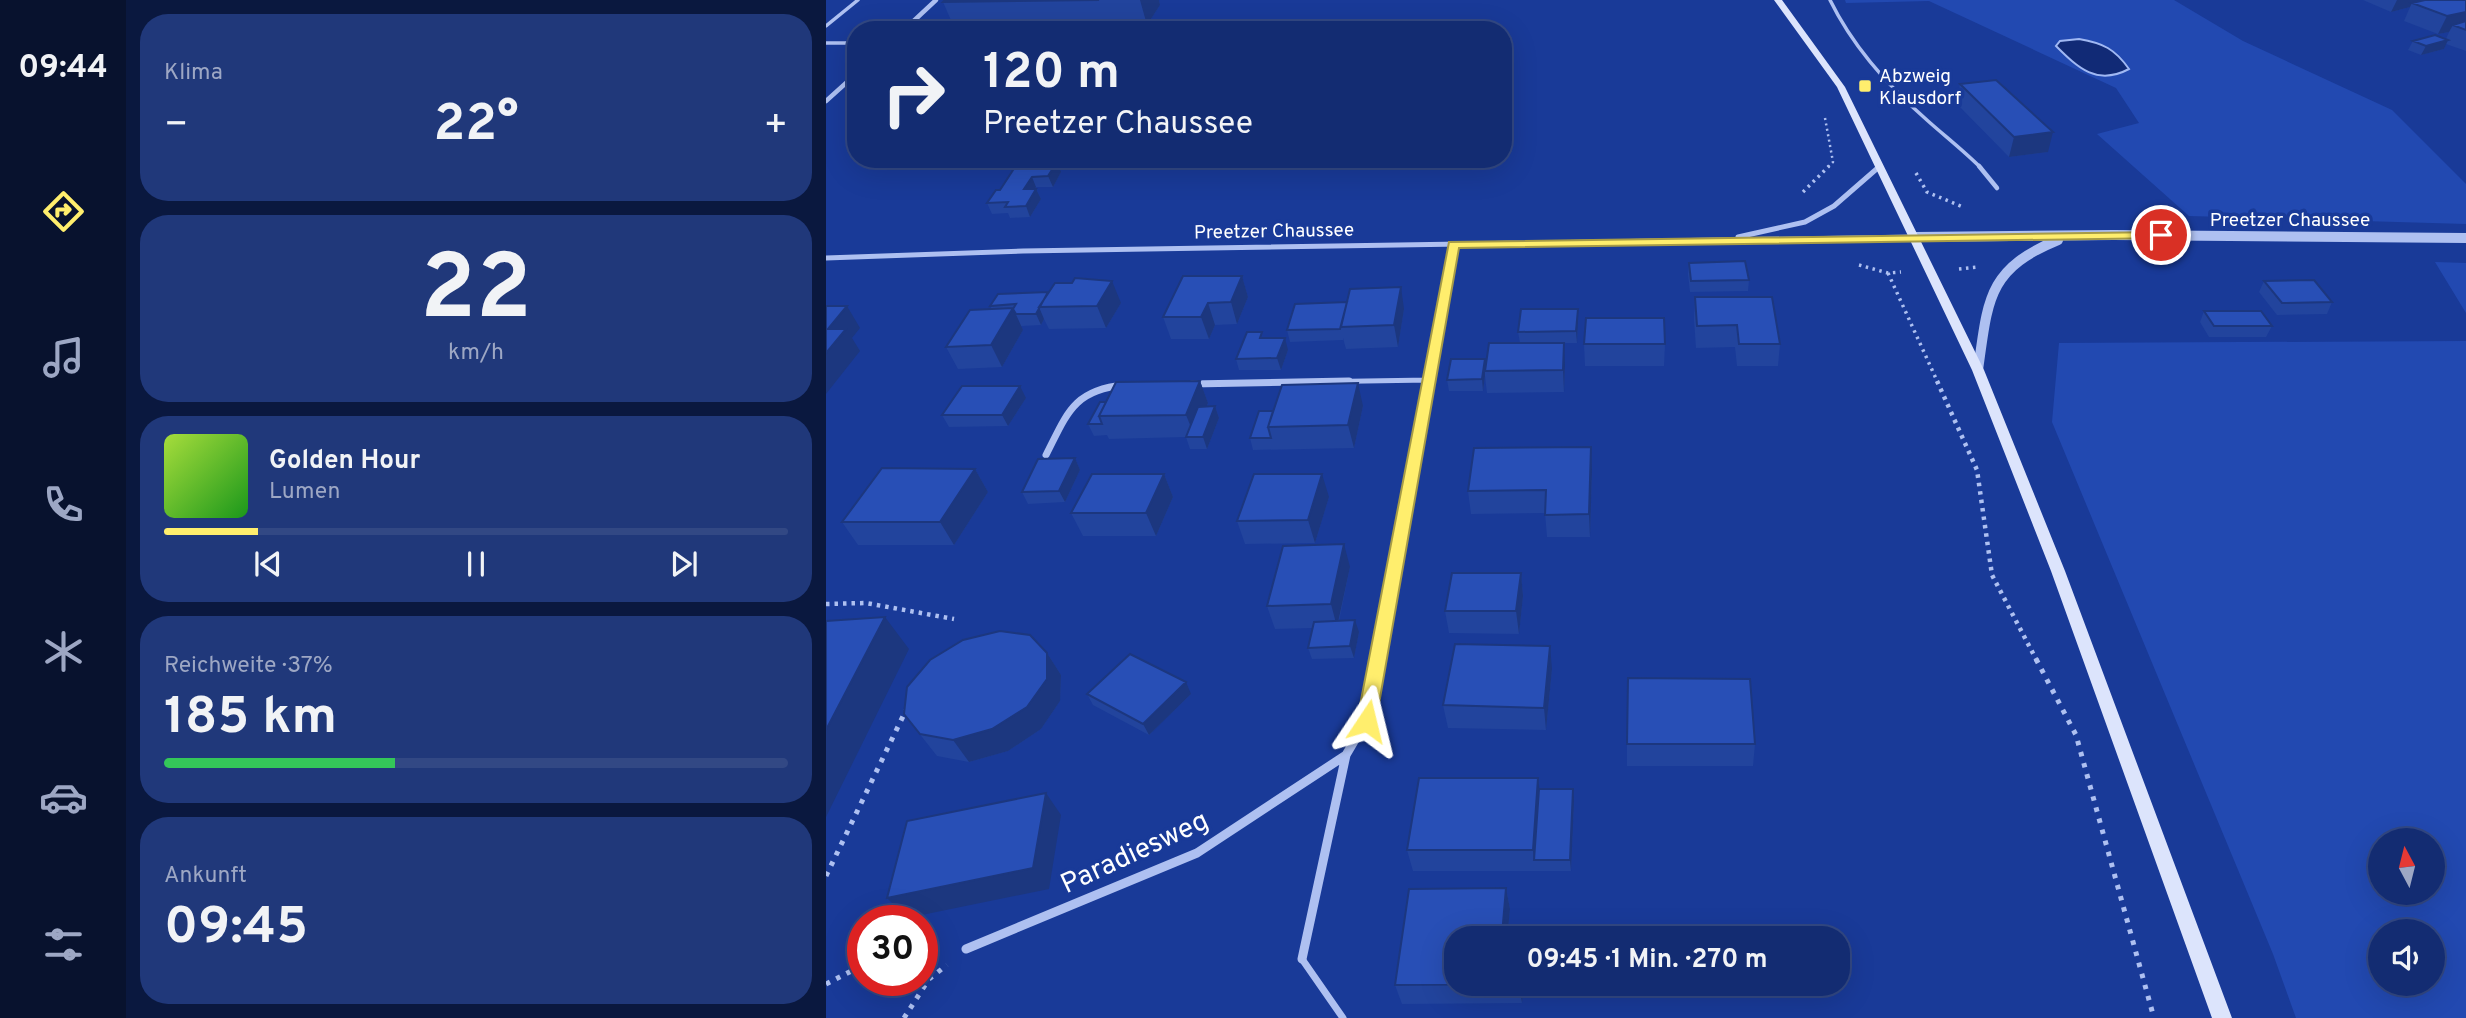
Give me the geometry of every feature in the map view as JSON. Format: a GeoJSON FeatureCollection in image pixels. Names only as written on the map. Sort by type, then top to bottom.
{"type":"FeatureCollection","features":[{"type":"Feature","properties":{"kind":"main road"},"geometry":{"type":"LineString","coordinates":[[1778,0],[1841,87],[1978,370],[2063,584],[2222,1018]]}},
{"type":"Feature","properties":{"kind":"street"},"geometry":{"type":"LineString","coordinates":[[914,21],[936,0]]}},
{"type":"Feature","properties":{"kind":"street"},"geometry":{"type":"LineString","coordinates":[[826,101],[847,82]]}},
{"type":"Feature","properties":{"kind":"street","name":"Preetzer Chaussee"},"geometry":{"type":"LineString","coordinates":[[1723,240],[1805,222],[1834,206],[1881,166]]}},
{"type":"Feature","properties":{"kind":"street","name":"Preetzer Chaussee"},"geometry":{"type":"LineString","coordinates":[[1978,370],[1991,293],[2003,274],[2028,250],[2071,236]]}},
{"type":"Feature","properties":{"kind":"street","name":"Preetzer Chaussee"},"geometry":{"type":"LineString","coordinates":[[826,258],[1023,251],[1915,237],[2466,238]]}},
{"type":"Feature","properties":{"kind":"street","name":"Paradiesweg"},"geometry":{"type":"LineString","coordinates":[[1302,959],[1346,755],[1367,721],[1453,245]]}},
{"type":"Feature","properties":{"kind":"street"},"geometry":{"type":"LineString","coordinates":[[1188,384],[1429,380]]}},
{"type":"Feature","properties":{"kind":"street"},"geometry":{"type":"LineString","coordinates":[[1046,455],[1075,401],[1087,391],[1107,386],[1134,385]]}},
{"type":"Feature","properties":{"kind":"street","name":"Paradiesweg"},"geometry":{"type":"LineString","coordinates":[[967,949],[1197,853],[1346,755]]}},
{"type":"Feature","properties":{"kind":"lane"},"geometry":{"type":"LineString","coordinates":[[826,26],[858,0]]}},
{"type":"Feature","properties":{"kind":"lane"},"geometry":{"type":"LineString","coordinates":[[1830,0],[1853,40],[1916,110],[1984,168],[1997,188]]}},
{"type":"Feature","properties":{"kind":"lane"},"geometry":{"type":"LineString","coordinates":[[826,43],[847,43]]}},
{"type":"Feature","properties":{"kind":"lane"},"geometry":{"type":"LineString","coordinates":[[1302,959],[1343,1018]]}},
{"type":"Feature","properties":{"kind":"path"},"geometry":{"type":"LineString","coordinates":[[1888,273],[1977,470],[1992,575],[2076,735],[2154,1018]]}},
{"type":"Feature","properties":{"kind":"path"},"geometry":{"type":"LineString","coordinates":[[826,604],[866,603],[954,619]]}},
{"type":"Feature","properties":{"kind":"path"},"geometry":{"type":"LineString","coordinates":[[826,876],[912,698]]}},
{"type":"Feature","properties":{"kind":"path"},"geometry":{"type":"LineString","coordinates":[[904,1018],[929,979],[967,949]]}},
{"type":"Feature","properties":{"kind":"path"},"geometry":{"type":"LineString","coordinates":[[826,984],[847,973]]}},
{"type":"Feature","properties":{"kind":"shaded area"},"geometry":{"type":"Polygon","coordinates":[[[1845,0],[2174,0],[2243,41],[2392,110],[2466,184],[2466,224],[2189,216],[2097,134],[2139,123],[2116,88],[1929,1],[1846,3],[1845,0]]]}},
{"type":"Feature","properties":{"kind":"shaded area"},"geometry":{"type":"Polygon","coordinates":[[[2079,39],[2108,48],[2119,56],[2129,69],[2118,74],[2098,75],[2080,67],[2056,46],[2060,41],[2079,39]]]}},
{"type":"Feature","properties":{"kind":"shaded area"},"geometry":{"type":"Polygon","coordinates":[[[2435,262],[2466,263],[2466,313],[2435,262]]]}},
{"type":"Feature","properties":{"kind":"shaded area"},"geometry":{"type":"Polygon","coordinates":[[[2466,341],[2466,1018],[2296,1018],[2273,954],[2052,422],[2059,343],[2466,341]]]}},
{"type":"Feature","properties":{"kind":"building"},"geometry":{"type":"Polygon","coordinates":[[[945,0],[1099,0],[943,2],[945,0]]]}},
{"type":"Feature","properties":{"kind":"building"},"geometry":{"type":"Polygon","coordinates":[[[2425,0],[2466,0],[2466,12],[2447,16],[2412,3],[2425,0]]]}},
{"type":"Feature","properties":{"kind":"building"},"geometry":{"type":"Polygon","coordinates":[[[2466,21],[2466,30],[2453,25],[2466,21]]]}},
{"type":"Feature","properties":{"kind":"building"},"geometry":{"type":"Polygon","coordinates":[[[2435,35],[2448,40],[2426,46],[2413,41],[2435,35]]]}},
{"type":"Feature","properties":{"kind":"building"},"geometry":{"type":"Polygon","coordinates":[[[1996,80],[2053,132],[2014,137],[1960,84],[1996,80]]]}},
{"type":"Feature","properties":{"kind":"building"},"geometry":{"type":"Polygon","coordinates":[[[1014,168],[1053,168],[1048,176],[1032,177],[1024,189],[1036,189],[1026,206],[1005,207],[1008,202],[987,203],[996,190],[1000,190],[1014,168]]]}},
{"type":"Feature","properties":{"kind":"building"},"geometry":{"type":"Polygon","coordinates":[[[1745,261],[1749,280],[1691,281],[1689,263],[1745,261]]]}},
{"type":"Feature","properties":{"kind":"building"},"geometry":{"type":"Polygon","coordinates":[[[1183,276],[1242,276],[1231,302],[1208,303],[1201,317],[1163,317],[1183,276]]]}},
{"type":"Feature","properties":{"kind":"building"},"geometry":{"type":"Polygon","coordinates":[[[1075,278],[1112,281],[1097,306],[1039,307],[1055,283],[1072,283],[1075,278]]]}},
{"type":"Feature","properties":{"kind":"building"},"geometry":{"type":"Polygon","coordinates":[[[2314,280],[2332,302],[2282,303],[2264,281],[2314,280]]]}},
{"type":"Feature","properties":{"kind":"building"},"geometry":{"type":"Polygon","coordinates":[[[1401,287],[1394,325],[1341,327],[1350,289],[1401,287]]]}},
{"type":"Feature","properties":{"kind":"building"},"geometry":{"type":"Polygon","coordinates":[[[1048,292],[1036,314],[1016,314],[1013,309],[1016,304],[990,306],[998,294],[1048,292]]]}},
{"type":"Feature","properties":{"kind":"building"},"geometry":{"type":"Polygon","coordinates":[[[1695,297],[1772,297],[1780,344],[1739,344],[1737,325],[1697,326],[1695,297]]]}},
{"type":"Feature","properties":{"kind":"building"},"geometry":{"type":"Polygon","coordinates":[[[1347,302],[1340,329],[1287,330],[1295,304],[1347,302]]]}},
{"type":"Feature","properties":{"kind":"building"},"geometry":{"type":"Polygon","coordinates":[[[826,306],[847,306],[828,329],[846,329],[826,353],[826,306]]]}},
{"type":"Feature","properties":{"kind":"building"},"geometry":{"type":"Polygon","coordinates":[[[1013,308],[991,345],[946,347],[970,310],[1013,308]]]}},
{"type":"Feature","properties":{"kind":"building"},"geometry":{"type":"Polygon","coordinates":[[[1521,309],[1578,309],[1576,331],[1518,332],[1521,309]]]}},
{"type":"Feature","properties":{"kind":"building"},"geometry":{"type":"Polygon","coordinates":[[[2204,311],[2261,311],[2272,326],[2214,326],[2204,311]]]}},
{"type":"Feature","properties":{"kind":"building"},"geometry":{"type":"Polygon","coordinates":[[[1586,318],[1664,318],[1665,344],[1584,344],[1586,318]]]}},
{"type":"Feature","properties":{"kind":"building"},"geometry":{"type":"Polygon","coordinates":[[[1247,332],[1262,332],[1260,338],[1285,338],[1277,358],[1236,359],[1247,332]]]}},
{"type":"Feature","properties":{"kind":"building"},"geometry":{"type":"Polygon","coordinates":[[[1489,343],[1564,343],[1563,370],[1485,371],[1489,343]]]}},
{"type":"Feature","properties":{"kind":"building"},"geometry":{"type":"Polygon","coordinates":[[[1451,359],[1485,359],[1482,379],[1447,380],[1451,359]]]}},
{"type":"Feature","properties":{"kind":"building"},"geometry":{"type":"Polygon","coordinates":[[[1200,381],[1186,415],[1099,416],[1116,382],[1200,381]]]}},
{"type":"Feature","properties":{"kind":"building"},"geometry":{"type":"Polygon","coordinates":[[[1358,383],[1348,425],[1268,427],[1282,385],[1358,383]]]}},
{"type":"Feature","properties":{"kind":"building"},"geometry":{"type":"Polygon","coordinates":[[[962,386],[1020,386],[1002,415],[942,415],[962,386]]]}},
{"type":"Feature","properties":{"kind":"building"},"geometry":{"type":"Polygon","coordinates":[[[1100,402],[1106,402],[1099,416],[1102,424],[1088,424],[1100,402]]]}},
{"type":"Feature","properties":{"kind":"building"},"geometry":{"type":"Polygon","coordinates":[[[1215,406],[1203,437],[1186,437],[1198,407],[1215,406]]]}},
{"type":"Feature","properties":{"kind":"building"},"geometry":{"type":"Polygon","coordinates":[[[1259,411],[1273,411],[1268,427],[1271,438],[1250,438],[1259,411]]]}},
{"type":"Feature","properties":{"kind":"building"},"geometry":{"type":"Polygon","coordinates":[[[1591,447],[1589,514],[1545,515],[1546,490],[1468,491],[1474,448],[1591,447]]]}},
{"type":"Feature","properties":{"kind":"building"},"geometry":{"type":"Polygon","coordinates":[[[1075,458],[1059,491],[1022,492],[1038,459],[1075,458]]]}},
{"type":"Feature","properties":{"kind":"building"},"geometry":{"type":"Polygon","coordinates":[[[882,468],[975,469],[940,522],[842,522],[882,468]]]}},
{"type":"Feature","properties":{"kind":"building"},"geometry":{"type":"Polygon","coordinates":[[[1092,474],[1164,474],[1146,513],[1071,513],[1092,474]]]}},
{"type":"Feature","properties":{"kind":"building"},"geometry":{"type":"Polygon","coordinates":[[[1254,474],[1322,474],[1308,520],[1237,521],[1254,474]]]}},
{"type":"Feature","properties":{"kind":"building"},"geometry":{"type":"Polygon","coordinates":[[[1344,544],[1331,604],[1267,606],[1283,546],[1344,544]]]}},
{"type":"Feature","properties":{"kind":"building"},"geometry":{"type":"Polygon","coordinates":[[[1452,573],[1521,573],[1516,611],[1445,611],[1452,573]]]}},
{"type":"Feature","properties":{"kind":"building"},"geometry":{"type":"Polygon","coordinates":[[[885,617],[826,730],[826,621],[885,617]]]}},
{"type":"Feature","properties":{"kind":"building"},"geometry":{"type":"Polygon","coordinates":[[[1355,620],[1350,646],[1308,648],[1314,622],[1355,620]]]}},
{"type":"Feature","properties":{"kind":"building"},"geometry":{"type":"Polygon","coordinates":[[[1000,631],[1030,635],[1047,653],[1047,679],[1027,707],[992,729],[953,740],[920,734],[904,714],[907,687],[930,660],[963,640],[1000,631]]]}},
{"type":"Feature","properties":{"kind":"building"},"geometry":{"type":"Polygon","coordinates":[[[1455,644],[1550,646],[1544,708],[1443,705],[1455,644]]]}},
{"type":"Feature","properties":{"kind":"building"},"geometry":{"type":"Polygon","coordinates":[[[1130,654],[1186,682],[1143,724],[1087,694],[1130,654]]]}},
{"type":"Feature","properties":{"kind":"building"},"geometry":{"type":"Polygon","coordinates":[[[1628,678],[1750,679],[1755,744],[1627,744],[1628,678]]]}},
{"type":"Feature","properties":{"kind":"building"},"geometry":{"type":"Polygon","coordinates":[[[1419,778],[1538,778],[1533,850],[1407,850],[1419,778]]]}},
{"type":"Feature","properties":{"kind":"building"},"geometry":{"type":"Polygon","coordinates":[[[1539,789],[1573,789],[1570,860],[1534,860],[1539,789]]]}},
{"type":"Feature","properties":{"kind":"building"},"geometry":{"type":"Polygon","coordinates":[[[1046,793],[1033,868],[887,898],[907,821],[1046,793]]]}},
{"type":"Feature","properties":{"kind":"building"},"geometry":{"type":"Polygon","coordinates":[[[1506,888],[1503,926],[1444,926],[1444,985],[1395,985],[1409,889],[1506,888]]]}},
{"type":"Feature","properties":{"kind":"place","name":"Abzweig Klausdorf"},"geometry":{"type":"Point","coordinates":[1865,86]}},
{"type":"Feature","properties":{"kind":"route"},"geometry":{"type":"LineString","coordinates":[[1367,721],[1453,245],[2161,235]]}}]}
